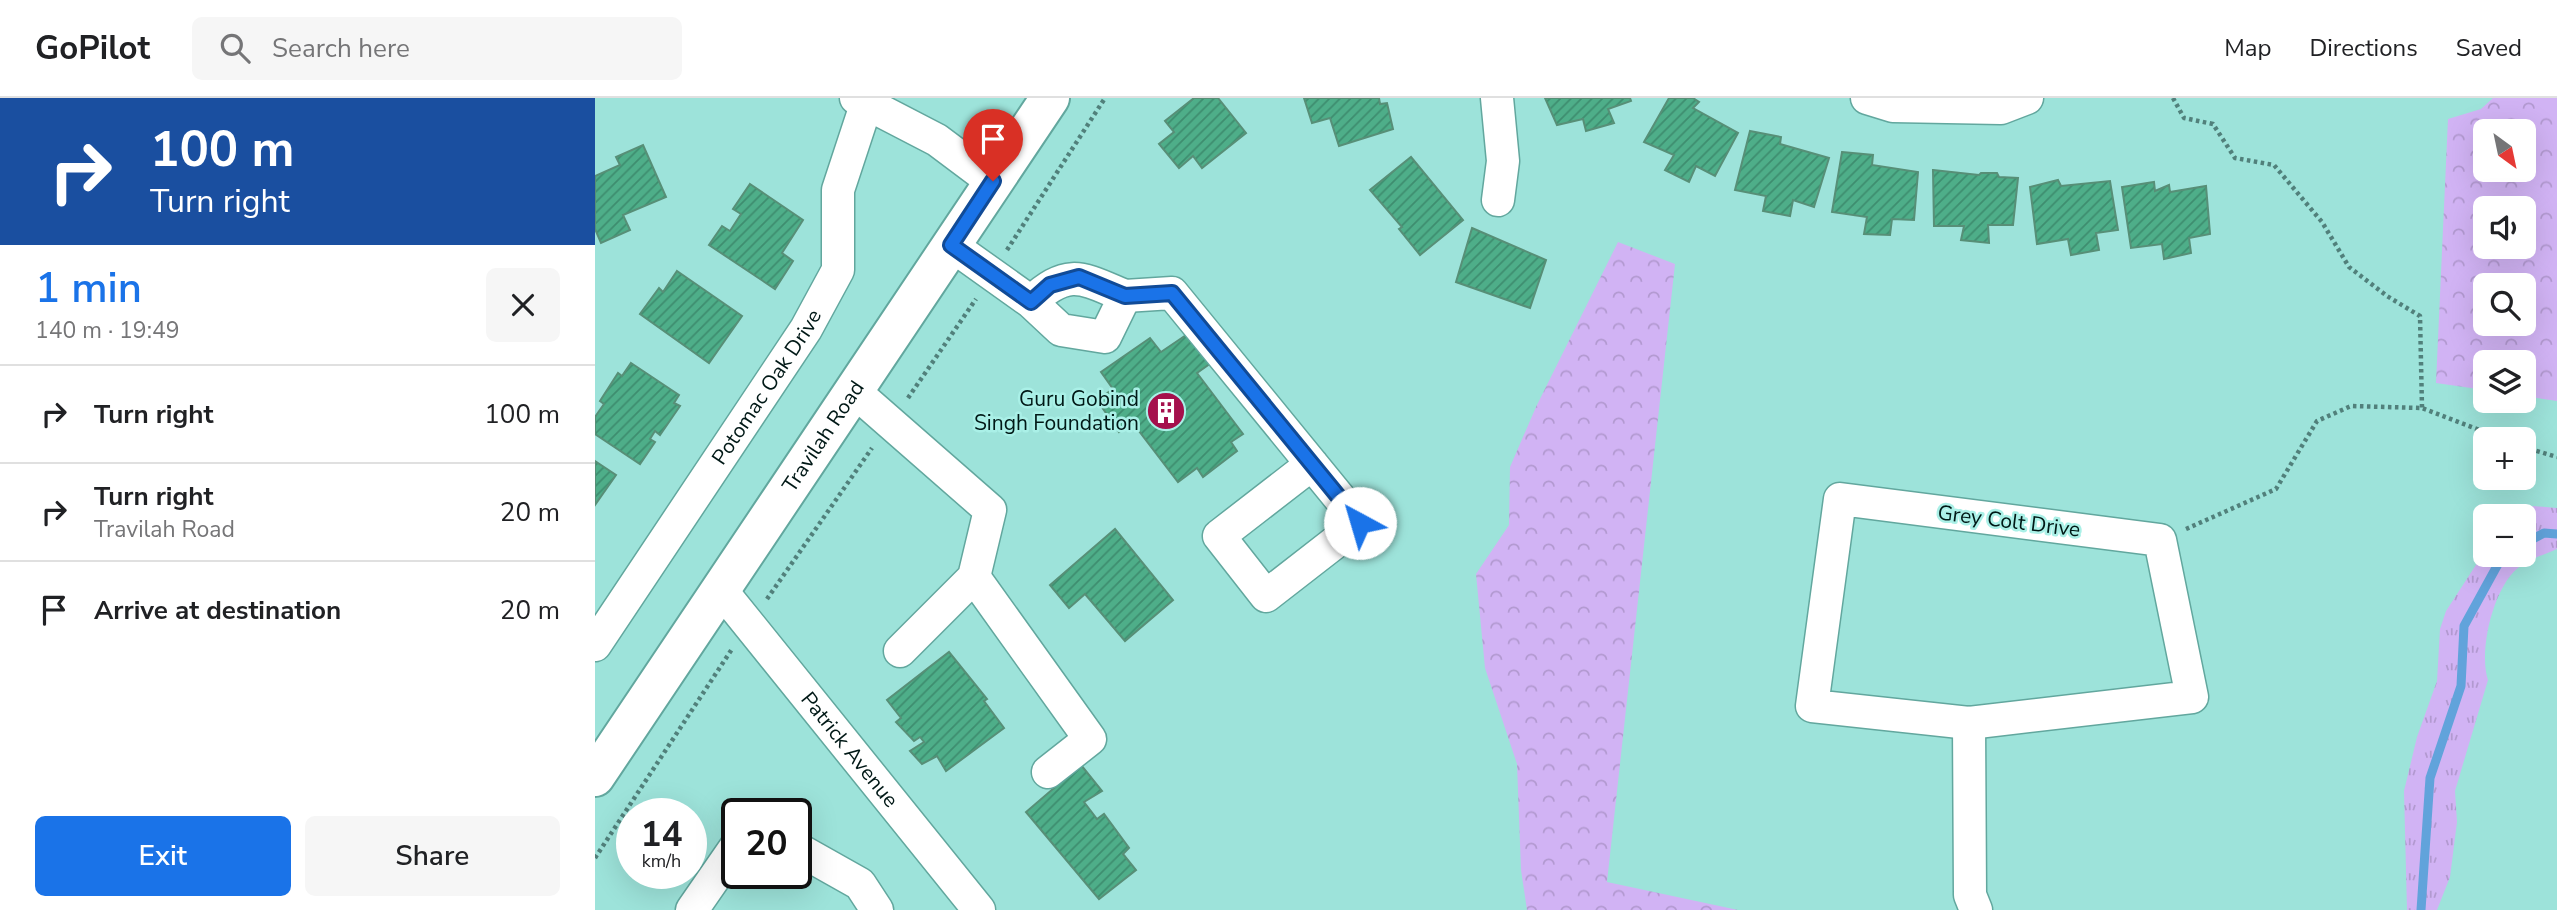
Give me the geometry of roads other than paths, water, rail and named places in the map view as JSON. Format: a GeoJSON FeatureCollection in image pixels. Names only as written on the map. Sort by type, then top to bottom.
{"type":"FeatureCollection","features":[{"type":"Feature","properties":{"kind":"main road","name":"Travilah Road"},"geometry":{"type":"LineString","coordinates":[[595,777],[1050,98]]}},
{"type":"Feature","properties":{"kind":"street"},"geometry":{"type":"LineString","coordinates":[[1497,98],[1503,161],[1498,200]]}},
{"type":"Feature","properties":{"kind":"street"},"geometry":{"type":"LineString","coordinates":[[1867,98],[1893,106],[2001,108],[2027,98]]}},
{"type":"Feature","properties":{"kind":"street"},"geometry":{"type":"LineString","coordinates":[[862,100],[937,140],[993,181]]}},
{"type":"Feature","properties":{"kind":"street","name":"Potomac Oak Drive"},"geometry":{"type":"LineString","coordinates":[[595,645],[806,330],[838,270],[838,190],[862,100]]}},
{"type":"Feature","properties":{"kind":"street"},"geometry":{"type":"LineString","coordinates":[[951,245],[1031,302],[1061,330],[1105,337],[1125,296]]}},
{"type":"Feature","properties":{"kind":"street"},"geometry":{"type":"LineString","coordinates":[[1031,302],[1050,285],[1079,277],[1125,296],[1172,293],[1312,464]]}},
{"type":"Feature","properties":{"kind":"street"},"geometry":{"type":"LineString","coordinates":[[854,391],[990,510],[974,577],[900,650]]}},
{"type":"Feature","properties":{"kind":"street","name":"Grey Colt Drive"},"geometry":{"type":"LineString","coordinates":[[1840,499],[2160,540],[2192,697],[1969,723],[1812,706],[1840,499]]}},
{"type":"Feature","properties":{"kind":"street"},"geometry":{"type":"LineString","coordinates":[[974,577],[1090,739],[1048,772]]}},
{"type":"Feature","properties":{"kind":"street","name":"Patrick Avenue"},"geometry":{"type":"LineString","coordinates":[[721,590],[979,910]]}},
{"type":"Feature","properties":{"kind":"street"},"geometry":{"type":"LineString","coordinates":[[1969,723],[1970,895],[1976,910]]}},
{"type":"Feature","properties":{"kind":"street"},"geometry":{"type":"LineString","coordinates":[[812,857],[860,884],[877,910]]}},
{"type":"Feature","properties":{"kind":"street"},"geometry":{"type":"LineString","coordinates":[[692,910],[721,868]]}},
{"type":"Feature","properties":{"kind":"waterway"},"geometry":{"type":"LineString","coordinates":[[2536,537],[2544,533],[2557,534]]}},
{"type":"Feature","properties":{"kind":"waterway"},"geometry":{"type":"LineString","coordinates":[[2421,910],[2430,778],[2461,686],[2464,626],[2496,567]]}},
{"type":"Feature","properties":{"kind":"place","name":"Guru Gobind Singh Foundation"},"geometry":{"type":"Point","coordinates":[1166,411]}}]}
